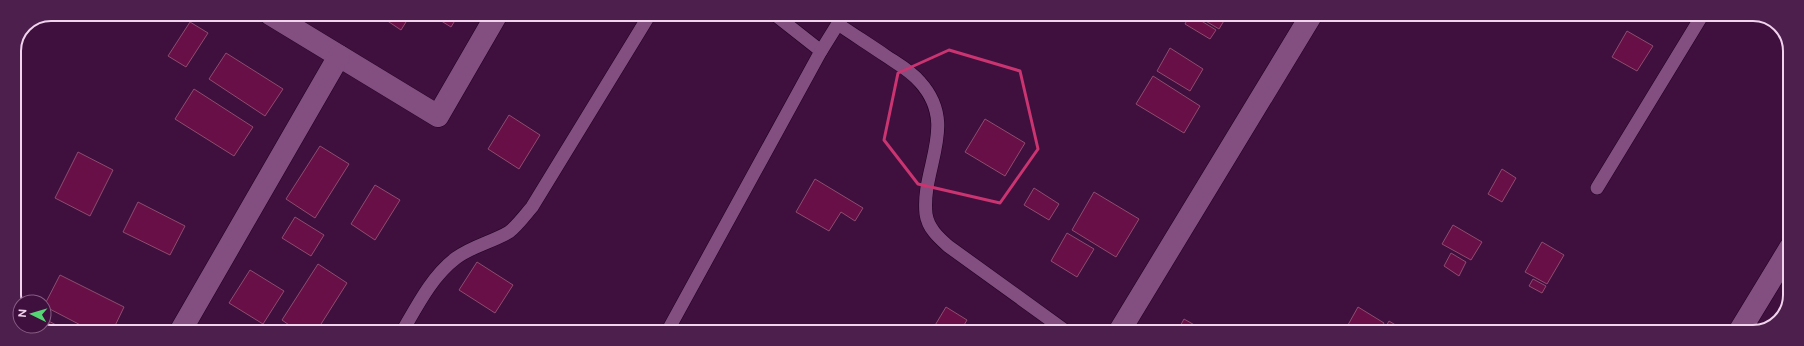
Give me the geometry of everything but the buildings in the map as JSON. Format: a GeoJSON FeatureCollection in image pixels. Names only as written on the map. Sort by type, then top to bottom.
{"type":"FeatureCollection","features":[{"type":"Feature","properties":{"kind":"street"},"geometry":{"type":"LineString","coordinates":[[281,21],[438,116],[493,21]]}},
{"type":"Feature","properties":{"kind":"street"},"geometry":{"type":"LineString","coordinates":[[1123,325],[1305,21]]}},
{"type":"Feature","properties":{"kind":"street"},"geometry":{"type":"LineString","coordinates":[[184,325],[338,56]]}},
{"type":"Feature","properties":{"kind":"street"},"geometry":{"type":"LineString","coordinates":[[1743,325],[1783,260]]}},
{"type":"Feature","properties":{"kind":"lane"},"geometry":{"type":"LineString","coordinates":[[406,325],[430,286],[456,258],[474,247],[493,240],[510,230],[532,207],[646,21]]}},
{"type":"Feature","properties":{"kind":"lane"},"geometry":{"type":"LineString","coordinates":[[783,21],[821,51]]}},
{"type":"Feature","properties":{"kind":"lane"},"geometry":{"type":"LineString","coordinates":[[671,325],[821,51],[840,21]]}},
{"type":"Feature","properties":{"kind":"lane"},"geometry":{"type":"LineString","coordinates":[[844,21],[910,72],[921,82],[933,102],[937,116],[938,132],[928,190],[926,215],[936,235],[948,246],[1057,325]]}},
{"type":"Feature","properties":{"kind":"lane"},"geometry":{"type":"LineString","coordinates":[[1597,188],[1699,21]]}},
{"type":"Feature","properties":{"kind":"highlighted area"},"geometry":{"type":"Polygon","coordinates":[[[949,50],[1020,71],[1038,149],[1000,203],[918,184],[884,140],[898,73],[949,50]]]}}]}
